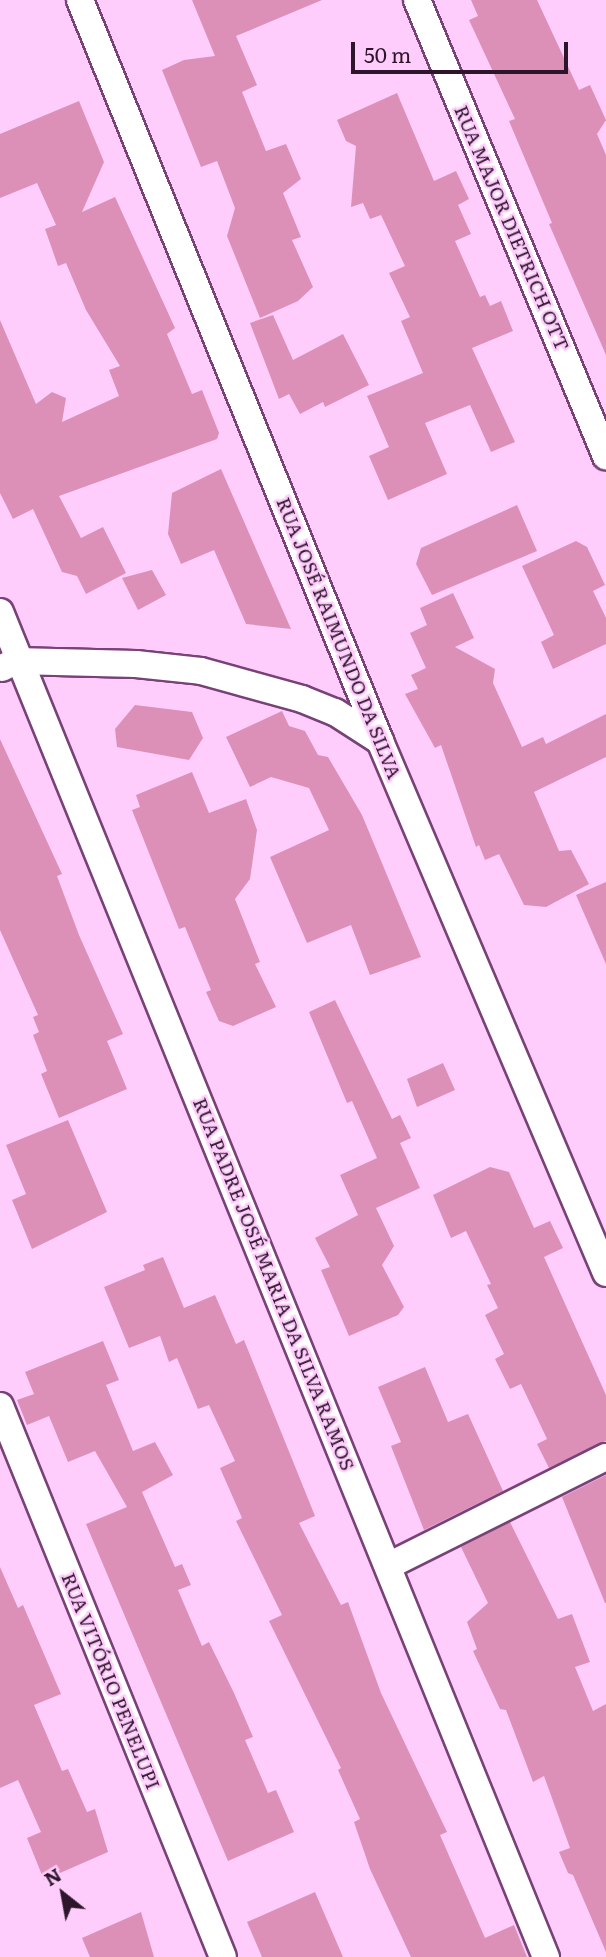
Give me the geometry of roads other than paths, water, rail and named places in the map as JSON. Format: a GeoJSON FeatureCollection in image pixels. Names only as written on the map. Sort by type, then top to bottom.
{"type":"FeatureCollection","features":[{"type":"Feature","properties":{"kind":"street","name":"RUA JOSÉ RAIMUNDO DA SILVA"},"geometry":{"type":"LineString","coordinates":[[79,0],[380,741],[606,1273]]}},
{"type":"Feature","properties":{"kind":"street","name":"RUA MAJOR DIETRICH OTT"},"geometry":{"type":"LineString","coordinates":[[417,0],[606,456]]}},
{"type":"Feature","properties":{"kind":"street","name":"RUA PADRE JOSÉ MARIA DA SILVA RAMOS"},"geometry":{"type":"LineString","coordinates":[[0,612],[8,665],[390,1565],[546,1957]]}},
{"type":"Feature","properties":{"kind":"street"},"geometry":{"type":"LineString","coordinates":[[8,665],[136,664],[258,684],[335,712],[380,741]]}},
{"type":"Feature","properties":{"kind":"street","name":"RUA VITÓRIO PENELUPI"},"geometry":{"type":"LineString","coordinates":[[0,1406],[223,1957]]}},
{"type":"Feature","properties":{"kind":"street"},"geometry":{"type":"LineString","coordinates":[[390,1565],[606,1457]]}}]}
